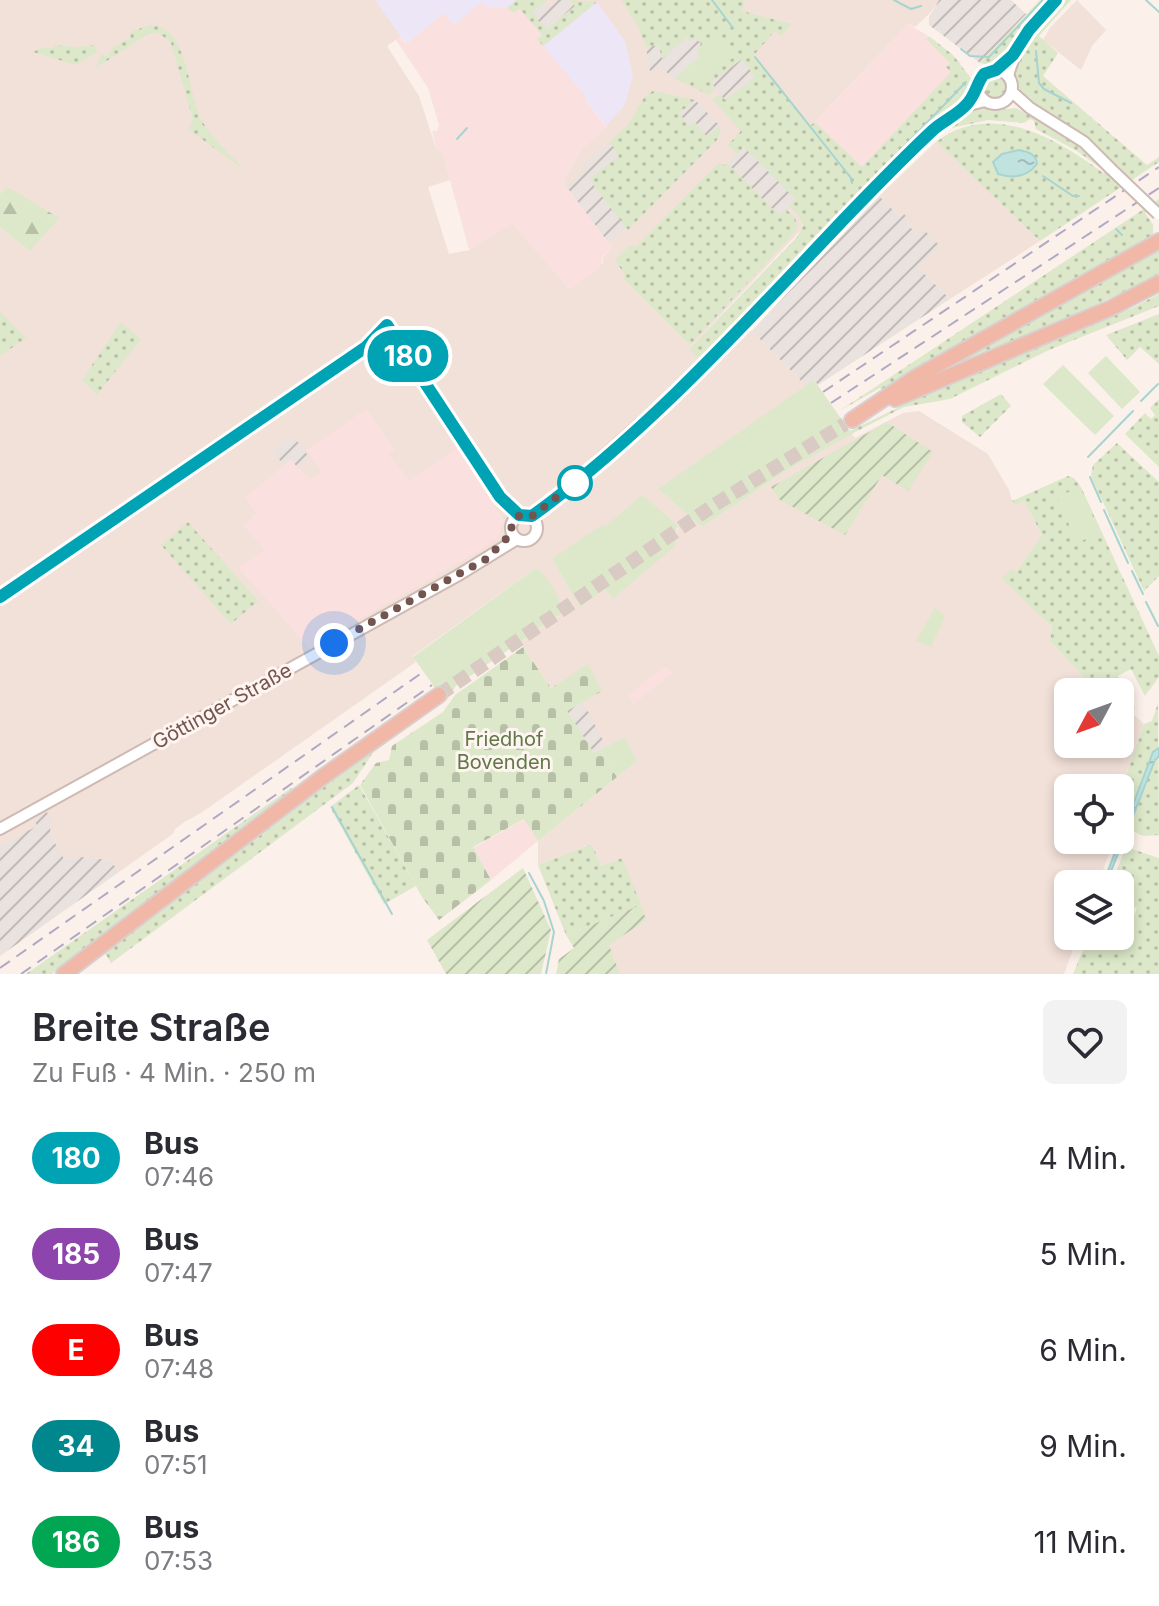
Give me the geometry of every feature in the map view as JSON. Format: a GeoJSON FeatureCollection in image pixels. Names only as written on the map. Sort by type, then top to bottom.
{"type":"FeatureCollection","features":[{"type":"Feature","properties":{"kind":"highway"},"geometry":{"type":"LineString","coordinates":[[1159,241],[916,377],[849,422],[955,372],[1111,308],[1159,283]]}},
{"type":"Feature","properties":{"kind":"highway"},"geometry":{"type":"LineString","coordinates":[[64,974],[324,776],[439,695]]}},
{"type":"Feature","properties":{"kind":"street","name":"Göttinger Straße"},"geometry":{"type":"LineString","coordinates":[[534,519],[705,364],[935,128],[965,106],[978,89],[984,74],[996,70],[1013,55],[1029,30],[1056,0]]}},
{"type":"Feature","properties":{"kind":"street","name":"Göttinger Straße"},"geometry":{"type":"LineString","coordinates":[[965,106],[985,101],[997,104],[1009,96],[1008,76],[1013,55]]}},
{"type":"Feature","properties":{"kind":"street"},"geometry":{"type":"LineString","coordinates":[[996,70],[1008,76]]}},
{"type":"Feature","properties":{"kind":"street"},"geometry":{"type":"LineString","coordinates":[[978,89],[985,101]]}},
{"type":"Feature","properties":{"kind":"street"},"geometry":{"type":"LineString","coordinates":[[1009,96],[1084,142],[1158,214]]}},
{"type":"Feature","properties":{"kind":"street","name":"Göttinger Straße"},"geometry":{"type":"LineString","coordinates":[[523,514],[534,519],[537,530],[534,537],[526,541],[515,536],[511,526],[515,518],[523,514]]}},
{"type":"Feature","properties":{"kind":"street","name":"Göttinger Straße"},"geometry":{"type":"LineString","coordinates":[[0,829],[486,559],[515,536]]}},
{"type":"Feature","properties":{"kind":"shaded area"},"geometry":{"type":"Polygon","coordinates":[[[0,0],[939,0],[915,27],[908,24],[811,126],[802,229],[689,349],[711,353],[711,347],[733,327],[752,331],[806,386],[659,490],[702,527],[832,444],[852,434],[855,438],[903,413],[919,411],[988,454],[1009,490],[1013,504],[1024,501],[1042,535],[1016,572],[1002,578],[1052,627],[1050,641],[1084,678],[1054,678],[1054,758],[1132,758],[1127,774],[1054,774],[1054,854],[1109,854],[1103,870],[1054,870],[1054,950],[1073,950],[1064,974],[620,974],[609,945],[622,858],[601,866],[592,844],[538,865],[538,841],[637,761],[625,737],[594,754],[567,711],[588,665],[551,688],[520,642],[563,610],[548,581],[536,568],[413,656],[416,662],[186,821],[119,872],[110,860],[64,859],[50,834],[51,821],[0,846],[0,228],[30,251],[9,187],[0,194],[0,0]],[[454,25],[400,37],[387,46],[419,96],[437,151],[442,151],[450,180],[428,187],[449,254],[469,250],[512,223],[570,289],[603,263],[603,257],[612,248],[563,182],[580,151],[607,127],[586,100],[454,25]],[[642,495],[605,528],[552,559],[580,607],[605,589],[613,599],[674,546],[678,528],[642,495]]]}},
{"type":"Feature","properties":{"kind":"shaded area"},"geometry":{"type":"Polygon","coordinates":[[[375,0],[517,0],[507,8],[486,7],[482,2],[454,25],[444,13],[406,44],[375,0]]]}},
{"type":"Feature","properties":{"kind":"shaded area"},"geometry":{"type":"Polygon","coordinates":[[[557,0],[570,0],[575,6],[547,29],[535,18],[533,11],[544,2],[549,7],[557,0]]]}},
{"type":"Feature","properties":{"kind":"shaded area"},"geometry":{"type":"Polygon","coordinates":[[[939,0],[1011,0],[1026,14],[980,63],[929,25],[929,17],[939,0]]]}},
{"type":"Feature","properties":{"kind":"shaded area"},"geometry":{"type":"Polygon","coordinates":[[[1077,0],[1106,30],[1092,46],[1081,70],[1043,40],[1050,28],[1077,0]]]}},
{"type":"Feature","properties":{"kind":"shaded area"},"geometry":{"type":"Polygon","coordinates":[[[482,2],[510,9],[520,8],[542,35],[538,39],[607,128],[580,151],[563,182],[613,247],[603,256],[601,266],[570,290],[512,224],[469,250],[442,151],[437,151],[432,131],[437,131],[439,125],[428,88],[396,40],[400,37],[406,44],[444,12],[455,24],[482,2]]]}},
{"type":"Feature","properties":{"kind":"shaded area"},"geometry":{"type":"Polygon","coordinates":[[[597,2],[625,41],[633,75],[625,105],[606,126],[543,46],[597,2]]]}},
{"type":"Feature","properties":{"kind":"shaded area"},"geometry":{"type":"Polygon","coordinates":[[[908,24],[930,37],[961,63],[852,178],[811,126],[908,24]]]}},
{"type":"Feature","properties":{"kind":"shaded area"},"geometry":{"type":"Polygon","coordinates":[[[687,37],[696,38],[701,44],[696,51],[700,56],[674,79],[663,69],[650,71],[646,47],[660,45],[662,58],[687,37]]]}},
{"type":"Feature","properties":{"kind":"shaded area"},"geometry":{"type":"Polygon","coordinates":[[[742,59],[756,77],[725,101],[711,82],[742,59]]]}},
{"type":"Feature","properties":{"kind":"shaded area"},"geometry":{"type":"Polygon","coordinates":[[[695,100],[720,126],[706,136],[695,122],[689,126],[679,113],[695,100]]]}},
{"type":"Feature","properties":{"kind":"shaded area"},"geometry":{"type":"Polygon","coordinates":[[[609,142],[619,156],[589,179],[626,228],[608,242],[566,186],[584,172],[580,167],[609,142]]]}},
{"type":"Feature","properties":{"kind":"shaded area"},"geometry":{"type":"Polygon","coordinates":[[[936,142],[1040,241],[950,299],[918,268],[940,246],[917,234],[906,223],[908,219],[904,215],[901,218],[879,196],[936,142]]]}},
{"type":"Feature","properties":{"kind":"shaded area"},"geometry":{"type":"Polygon","coordinates":[[[744,147],[796,199],[779,216],[727,163],[744,147]]]}},
{"type":"Feature","properties":{"kind":"shaded area"},"geometry":{"type":"Polygon","coordinates":[[[879,196],[900,217],[904,214],[909,219],[906,223],[917,234],[923,229],[940,246],[918,268],[950,299],[818,385],[814,380],[806,386],[752,331],[879,196]]]}},
{"type":"Feature","properties":{"kind":"shaded area"},"geometry":{"type":"Polygon","coordinates":[[[366,409],[395,450],[389,454],[409,480],[457,448],[504,520],[498,537],[479,551],[309,648],[238,567],[265,550],[243,525],[257,513],[245,498],[291,459],[310,480],[322,472],[307,450],[366,409]]]}},
{"type":"Feature","properties":{"kind":"shaded area"},"geometry":{"type":"Polygon","coordinates":[[[288,437],[290,440],[294,437],[309,457],[297,467],[291,459],[284,465],[272,451],[288,437]]]}},
{"type":"Feature","properties":{"kind":"shaded area"},"geometry":{"type":"Polygon","coordinates":[[[664,666],[673,673],[633,704],[629,695],[664,666]]]}},
{"type":"Feature","properties":{"kind":"shaded area"},"geometry":{"type":"Polygon","coordinates":[[[583,702],[606,746],[594,754],[567,711],[583,702]]]}},
{"type":"Feature","properties":{"kind":"shaded area"},"geometry":{"type":"Polygon","coordinates":[[[1134,715],[1144,724],[1134,753],[1134,715]]]}},
{"type":"Feature","properties":{"kind":"shaded area"},"geometry":{"type":"Polygon","coordinates":[[[47,812],[51,821],[50,834],[64,859],[110,860],[119,872],[0,956],[0,846],[37,826],[34,819],[47,812]]]}},
{"type":"Feature","properties":{"kind":"shaded area"},"geometry":{"type":"Polygon","coordinates":[[[525,819],[538,841],[491,880],[473,848],[525,819]]]}},
{"type":"Feature","properties":{"kind":"green space"},"geometry":{"type":"Polygon","coordinates":[[[517,0],[547,0],[533,11],[540,24],[547,29],[575,6],[570,0],[597,2],[543,46],[537,39],[542,35],[520,9],[514,13],[507,8],[517,0]]]}},
{"type":"Feature","properties":{"kind":"green space"},"geometry":{"type":"Polygon","coordinates":[[[621,0],[745,0],[742,11],[792,24],[781,36],[775,31],[754,55],[810,126],[815,122],[862,167],[951,72],[946,67],[950,63],[927,38],[930,37],[953,55],[973,81],[972,90],[966,98],[937,119],[874,182],[854,196],[821,236],[711,347],[711,353],[702,362],[689,349],[797,237],[803,226],[799,216],[789,206],[795,199],[744,147],[737,154],[728,145],[741,131],[712,99],[721,95],[725,100],[755,77],[742,59],[711,82],[715,88],[709,95],[689,85],[690,81],[701,85],[737,54],[720,38],[700,56],[696,51],[701,44],[696,38],[691,41],[687,37],[662,59],[659,45],[646,47],[638,26],[621,0]]]}},
{"type":"Feature","properties":{"kind":"green space"},"geometry":{"type":"Polygon","coordinates":[[[1040,0],[1049,0],[1024,28],[1004,58],[993,66],[980,63],[1040,0]]]}},
{"type":"Feature","properties":{"kind":"green space"},"geometry":{"type":"Polygon","coordinates":[[[1063,0],[1071,0],[1039,36],[1058,53],[1043,76],[1147,165],[1159,157],[1159,162],[1040,241],[936,142],[957,130],[979,124],[1001,124],[1044,137],[1106,172],[1077,151],[1036,129],[1034,121],[1030,119],[1024,123],[988,120],[946,127],[978,107],[997,110],[1016,108],[1068,137],[1106,171],[1115,166],[1080,132],[1022,96],[1013,72],[1027,41],[1063,0]]]}},
{"type":"Feature","properties":{"kind":"green space"},"geometry":{"type":"Polygon","coordinates":[[[149,25],[162,28],[172,36],[185,62],[202,121],[247,172],[188,129],[193,120],[171,43],[159,33],[148,34],[96,68],[101,54],[107,56],[114,46],[130,39],[131,32],[149,25]]]}},
{"type":"Feature","properties":{"kind":"green space"},"geometry":{"type":"Polygon","coordinates":[[[720,38],[737,54],[701,85],[690,81],[689,85],[674,79],[720,38]]]}},
{"type":"Feature","properties":{"kind":"green space"},"geometry":{"type":"Polygon","coordinates":[[[55,45],[94,45],[97,52],[76,65],[33,52],[55,45]]]}},
{"type":"Feature","properties":{"kind":"green space"},"geometry":{"type":"Polygon","coordinates":[[[995,74],[1004,78],[1008,87],[1004,96],[995,100],[986,96],[982,87],[986,78],[995,74]]]}},
{"type":"Feature","properties":{"kind":"green space"},"geometry":{"type":"Polygon","coordinates":[[[653,91],[695,100],[679,113],[689,126],[695,122],[706,136],[720,126],[720,134],[628,230],[589,179],[619,156],[609,142],[628,125],[645,96],[653,91]]]}},
{"type":"Feature","properties":{"kind":"green space"},"geometry":{"type":"Polygon","coordinates":[[[720,162],[724,166],[727,163],[779,215],[786,209],[795,218],[798,227],[690,345],[623,278],[625,275],[615,260],[630,245],[636,247],[720,162]]]}},
{"type":"Feature","properties":{"kind":"green space"},"geometry":{"type":"Polygon","coordinates":[[[8,187],[59,218],[30,251],[0,228],[0,194],[8,187]]]}},
{"type":"Feature","properties":{"kind":"green space"},"geometry":{"type":"Polygon","coordinates":[[[1159,199],[1159,208],[1156,205],[1145,213],[1153,225],[1153,237],[890,387],[880,388],[839,411],[1159,199]]]}},
{"type":"Feature","properties":{"kind":"green space"},"geometry":{"type":"Polygon","coordinates":[[[1159,246],[1159,275],[942,371],[1159,246]]]}},
{"type":"Feature","properties":{"kind":"green space"},"geometry":{"type":"Polygon","coordinates":[[[1159,294],[1159,306],[1049,350],[950,399],[904,407],[832,444],[850,431],[926,394],[1159,294]]]}},
{"type":"Feature","properties":{"kind":"green space"},"geometry":{"type":"Polygon","coordinates":[[[0,311],[26,338],[0,356],[0,311]]]}},
{"type":"Feature","properties":{"kind":"green space"},"geometry":{"type":"Polygon","coordinates":[[[1159,314],[1159,364],[1140,347],[1127,360],[1106,335],[1159,314]]]}},
{"type":"Feature","properties":{"kind":"green space"},"geometry":{"type":"Polygon","coordinates":[[[121,322],[141,339],[97,395],[82,380],[121,322]]]}},
{"type":"Feature","properties":{"kind":"green space"},"geometry":{"type":"Polygon","coordinates":[[[1106,356],[1140,392],[1122,409],[1088,373],[1106,356]]]}},
{"type":"Feature","properties":{"kind":"green space"},"geometry":{"type":"Polygon","coordinates":[[[1063,365],[1114,416],[1095,435],[1043,384],[1063,365]]]}},
{"type":"Feature","properties":{"kind":"green space"},"geometry":{"type":"Polygon","coordinates":[[[814,380],[852,434],[789,469],[702,527],[658,489],[814,380]]]}},
{"type":"Feature","properties":{"kind":"green space"},"geometry":{"type":"Polygon","coordinates":[[[1001,394],[1011,406],[980,437],[962,422],[962,416],[1001,394]]]}},
{"type":"Feature","properties":{"kind":"green space"},"geometry":{"type":"Polygon","coordinates":[[[1159,399],[1159,467],[1125,434],[1145,413],[1151,419],[1155,415],[1150,408],[1159,399]]]}},
{"type":"Feature","properties":{"kind":"green space"},"geometry":{"type":"Polygon","coordinates":[[[887,422],[933,452],[908,491],[882,475],[845,535],[780,500],[771,487],[887,422]]]}},
{"type":"Feature","properties":{"kind":"green space"},"geometry":{"type":"Polygon","coordinates":[[[1117,443],[1159,482],[1159,576],[1144,591],[1091,476],[1093,465],[1117,443]]]}},
{"type":"Feature","properties":{"kind":"green space"},"geometry":{"type":"Polygon","coordinates":[[[1068,476],[1081,487],[1159,656],[1159,677],[1145,696],[1131,669],[1119,678],[1084,678],[1050,641],[1052,627],[1001,578],[1011,569],[1016,572],[1042,535],[1024,501],[1014,505],[1012,501],[1068,476]]]}},
{"type":"Feature","properties":{"kind":"green space"},"geometry":{"type":"Polygon","coordinates":[[[1080,487],[1100,533],[1077,543],[1057,497],[1080,487]]]}},
{"type":"Feature","properties":{"kind":"green space"},"geometry":{"type":"Polygon","coordinates":[[[642,495],[677,525],[675,546],[613,599],[605,589],[580,607],[552,559],[602,525],[605,527],[642,495]]]}},
{"type":"Feature","properties":{"kind":"green space"},"geometry":{"type":"Polygon","coordinates":[[[188,522],[258,601],[231,624],[161,545],[188,522]]]}},
{"type":"Feature","properties":{"kind":"green space"},"geometry":{"type":"Polygon","coordinates":[[[536,568],[553,588],[562,613],[456,686],[445,702],[413,657],[536,568]]]}},
{"type":"Feature","properties":{"kind":"green space"},"geometry":{"type":"Polygon","coordinates":[[[935,608],[945,616],[931,647],[916,641],[935,608]]]}},
{"type":"Feature","properties":{"kind":"green space","name":"Friedhof Bovenden"},"geometry":{"type":"Polygon","coordinates":[[[523,647],[551,688],[588,664],[602,691],[567,711],[594,753],[600,750],[617,777],[538,841],[524,819],[473,847],[491,880],[439,920],[422,897],[360,785],[376,763],[389,760],[392,746],[443,712],[455,695],[523,647]]]}},
{"type":"Feature","properties":{"kind":"green space"},"geometry":{"type":"Polygon","coordinates":[[[1158,703],[1159,835],[1144,836],[1134,832],[1134,774],[1127,774],[1144,724],[1152,721],[1158,703]]]}},
{"type":"Feature","properties":{"kind":"green space"},"geometry":{"type":"Polygon","coordinates":[[[625,737],[637,761],[617,777],[600,750],[625,737]]]}},
{"type":"Feature","properties":{"kind":"green space"},"geometry":{"type":"Polygon","coordinates":[[[376,748],[353,783],[111,963],[105,953],[376,748]]]}},
{"type":"Feature","properties":{"kind":"green space"},"geometry":{"type":"Polygon","coordinates":[[[359,785],[416,886],[384,904],[330,807],[359,785]]]}},
{"type":"Feature","properties":{"kind":"green space"},"geometry":{"type":"Polygon","coordinates":[[[291,788],[293,791],[78,956],[52,974],[26,974],[291,788]]]}},
{"type":"Feature","properties":{"kind":"green space"},"geometry":{"type":"Polygon","coordinates":[[[592,844],[601,866],[622,858],[641,905],[566,935],[538,865],[592,844]]]}},
{"type":"Feature","properties":{"kind":"green space"},"geometry":{"type":"Polygon","coordinates":[[[1134,850],[1159,858],[1159,974],[1073,974],[1083,950],[1134,950],[1134,916],[1137,908],[1134,907],[1134,870],[1117,870],[1123,854],[1134,854],[1134,850]]]}},
{"type":"Feature","properties":{"kind":"green space"},"geometry":{"type":"Polygon","coordinates":[[[523,868],[551,930],[541,974],[446,974],[427,940],[523,868]]]}},
{"type":"Feature","properties":{"kind":"green space"},"geometry":{"type":"Polygon","coordinates":[[[641,905],[646,920],[609,945],[620,974],[556,974],[559,959],[574,948],[566,935],[641,905]]]}},
{"type":"Feature","properties":{"kind":"water"},"geometry":{"type":"Polygon","coordinates":[[[1019,150],[1031,154],[1037,164],[1020,176],[998,174],[993,162],[1002,154],[1019,150]]]}},
{"type":"Feature","properties":{"kind":"water"},"geometry":{"type":"Polygon","coordinates":[[[1159,748],[1159,756],[1134,813],[1134,802],[1153,752],[1159,748]]]}},
{"type":"Feature","properties":{"kind":"water"},"geometry":{"type":"Polygon","coordinates":[[[1114,854],[1118,854],[1112,870],[1108,870],[1114,854]]]}},
{"type":"Feature","properties":{"kind":"waterway"},"geometry":{"type":"LineString","coordinates":[[712,0],[733,28]]}},
{"type":"Feature","properties":{"kind":"waterway"},"geometry":{"type":"LineString","coordinates":[[894,0],[911,9],[921,6]]}},
{"type":"Feature","properties":{"kind":"waterway"},"geometry":{"type":"LineString","coordinates":[[961,49],[970,56],[989,57],[1043,0]]}},
{"type":"Feature","properties":{"kind":"waterway"},"geometry":{"type":"LineString","coordinates":[[1146,0],[1159,12]]}},
{"type":"Feature","properties":{"kind":"waterway"},"geometry":{"type":"LineString","coordinates":[[1036,51],[1039,83],[1044,89],[1071,103]]}},
{"type":"Feature","properties":{"kind":"waterway"},"geometry":{"type":"LineString","coordinates":[[755,57],[852,183]]}},
{"type":"Feature","properties":{"kind":"waterway"},"geometry":{"type":"LineString","coordinates":[[871,181],[966,82]]}},
{"type":"Feature","properties":{"kind":"waterway"},"geometry":{"type":"LineString","coordinates":[[457,139],[467,128]]}},
{"type":"Feature","properties":{"kind":"waterway"},"geometry":{"type":"LineString","coordinates":[[1043,176],[1073,196],[1079,196]]}},
{"type":"Feature","properties":{"kind":"waterway"},"geometry":{"type":"LineString","coordinates":[[1116,229],[1122,235]]}},
{"type":"Feature","properties":{"kind":"waterway"},"geometry":{"type":"LineString","coordinates":[[1141,401],[1158,384]]}},
{"type":"Feature","properties":{"kind":"waterway"},"geometry":{"type":"LineString","coordinates":[[1088,457],[1133,411]]}},
{"type":"Feature","properties":{"kind":"waterway"},"geometry":{"type":"LineString","coordinates":[[1090,477],[1101,502]]}},
{"type":"Feature","properties":{"kind":"waterway"},"geometry":{"type":"LineString","coordinates":[[1104,510],[1128,563]]}},
{"type":"Feature","properties":{"kind":"waterway"},"geometry":{"type":"LineString","coordinates":[[1132,571],[1143,594]]}},
{"type":"Feature","properties":{"kind":"waterway"},"geometry":{"type":"LineString","coordinates":[[1146,602],[1158,626]]}},
{"type":"Feature","properties":{"kind":"waterway"},"geometry":{"type":"LineString","coordinates":[[332,807],[392,914]]}},
{"type":"Feature","properties":{"kind":"waterway"},"geometry":{"type":"LineString","coordinates":[[529,873],[544,901],[554,932],[546,974]]}},
{"type":"Feature","properties":{"kind":"tunnel"},"geometry":{"type":"LineString","coordinates":[[439,695],[711,507],[845,424]]}},
{"type":"Feature","properties":{"kind":"railway"},"geometry":{"type":"LineString","coordinates":[[823,392],[1159,167]]}},
{"type":"Feature","properties":{"kind":"railway"},"geometry":{"type":"LineString","coordinates":[[831,403],[1159,188]]}},
{"type":"Feature","properties":{"kind":"railway"},"geometry":{"type":"LineString","coordinates":[[0,968],[423,672]]}},
{"type":"Feature","properties":{"kind":"railway"},"geometry":{"type":"LineString","coordinates":[[21,974],[432,685]]}},
{"type":"Feature","properties":{"kind":"bus line","name":"180"},"geometry":{"type":"LineString","coordinates":[[0,597],[366,347],[387,325],[500,497],[519,515],[532,516],[576,482],[705,364],[935,128],[965,106],[978,89],[984,74],[996,70],[1013,55],[1029,30],[1056,0]]}},
{"type":"Feature","properties":{"kind":"route"},"geometry":{"type":"LineString","coordinates":[[334,643],[486,559],[512,533],[515,518],[523,514],[532,516],[575,483]]}}]}
